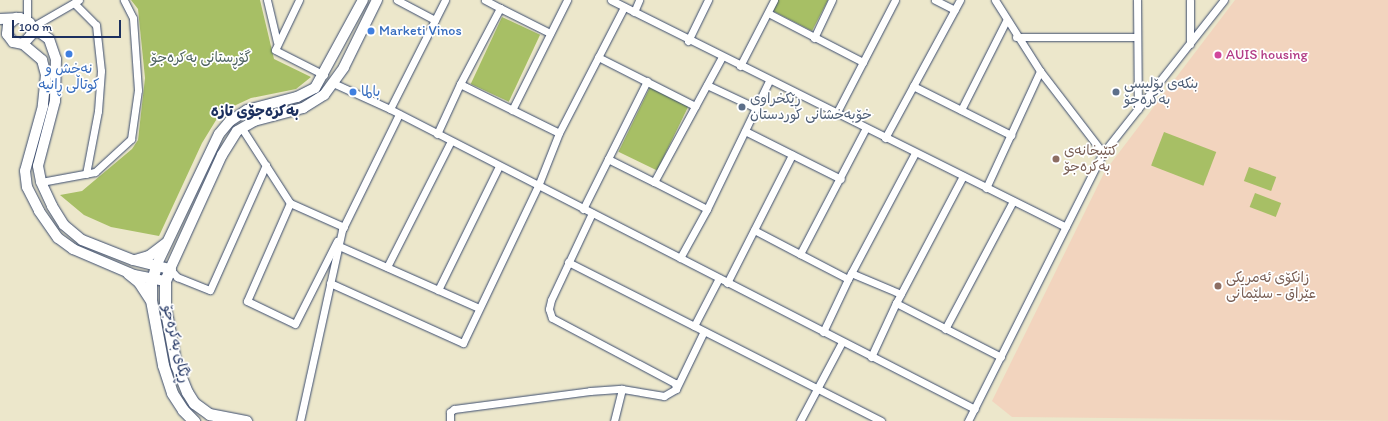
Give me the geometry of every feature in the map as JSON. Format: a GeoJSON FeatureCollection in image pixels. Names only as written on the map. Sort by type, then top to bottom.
{"type":"FeatureCollection","features":[{"type":"Feature","properties":{"kind":"main road"},"geometry":{"type":"LineString","coordinates":[[156,266],[170,239],[214,141],[224,127],[246,110],[304,94],[315,88],[324,75],[363,0]]}},
{"type":"Feature","properties":{"kind":"main road"},"geometry":{"type":"LineString","coordinates":[[166,281],[128,273],[81,254],[65,244],[52,230],[30,195],[26,182],[25,165],[43,106],[46,75],[42,60],[23,44],[13,42],[3,30],[16,18],[29,23],[52,44],[56,67],[54,108],[39,159],[41,182],[52,206],[70,231],[90,244],[173,273],[182,243],[222,155],[241,127],[254,121],[303,108],[324,96],[333,83],[377,0]]}},
{"type":"Feature","properties":{"kind":"main road"},"geometry":{"type":"LineString","coordinates":[[23,44],[31,37],[29,23]]}},
{"type":"Feature","properties":{"kind":"main road"},"geometry":{"type":"LineString","coordinates":[[170,239],[182,243]]}},
{"type":"Feature","properties":{"kind":"main road"},"geometry":{"type":"LineString","coordinates":[[133,260],[154,253],[170,239]]}},
{"type":"Feature","properties":{"kind":"main road","name":"ڕێگای بەکرەجۆ"},"geometry":{"type":"LineString","coordinates":[[156,266],[152,279],[151,300],[169,383],[183,410],[194,421]]}},
{"type":"Feature","properties":{"kind":"main road"},"geometry":{"type":"LineString","coordinates":[[128,273],[139,282],[151,300]]}},
{"type":"Feature","properties":{"kind":"main road","name":"ڕێگای بەکرەجۆ"},"geometry":{"type":"LineString","coordinates":[[173,273],[166,281],[164,296],[178,373],[187,392],[194,403],[209,414],[246,421]]}},
{"type":"Feature","properties":{"kind":"street"},"geometry":{"type":"LineString","coordinates":[[27,0],[29,23],[77,2],[96,25],[100,71],[98,111],[86,174]]}},
{"type":"Feature","properties":{"kind":"street"},"geometry":{"type":"LineString","coordinates":[[41,182],[86,174],[101,168],[126,146],[133,135],[138,83],[133,18],[124,0]]}},
{"type":"Feature","properties":{"kind":"street"},"geometry":{"type":"LineString","coordinates":[[267,0],[277,42]]}},
{"type":"Feature","properties":{"kind":"street"},"geometry":{"type":"LineString","coordinates":[[299,0],[277,42],[275,50],[278,54],[324,75]]}},
{"type":"Feature","properties":{"kind":"street"},"geometry":{"type":"LineString","coordinates":[[397,0],[435,20]]}},
{"type":"Feature","properties":{"kind":"street"},"geometry":{"type":"LineString","coordinates":[[390,109],[445,0]]}},
{"type":"Feature","properties":{"kind":"street"},"geometry":{"type":"LineString","coordinates":[[485,0],[550,33]]}},
{"type":"Feature","properties":{"kind":"street"},"geometry":{"type":"LineString","coordinates":[[512,110],[567,0]]}},
{"type":"Feature","properties":{"kind":"street"},"geometry":{"type":"LineString","coordinates":[[611,0],[688,41],[1066,227]]}},
{"type":"Feature","properties":{"kind":"street"},"geometry":{"type":"LineString","coordinates":[[634,12],[639,0]]}},
{"type":"Feature","properties":{"kind":"street"},"geometry":{"type":"LineString","coordinates":[[688,41],[708,0]]}},
{"type":"Feature","properties":{"kind":"street"},"geometry":{"type":"LineString","coordinates":[[740,66],[774,0]]}},
{"type":"Feature","properties":{"kind":"street"},"geometry":{"type":"LineString","coordinates":[[814,38],[832,0]]}},
{"type":"Feature","properties":{"kind":"street"},"geometry":{"type":"LineString","coordinates":[[836,114],[895,0]]}},
{"type":"Feature","properties":{"kind":"street"},"geometry":{"type":"LineString","coordinates":[[935,0],[955,10]]}},
{"type":"Feature","properties":{"kind":"street"},"geometry":{"type":"LineString","coordinates":[[884,138],[960,0]]}},
{"type":"Feature","properties":{"kind":"street"},"geometry":{"type":"LineString","coordinates":[[995,0],[1016,37],[1103,153]]}},
{"type":"Feature","properties":{"kind":"street"},"geometry":{"type":"LineString","coordinates":[[1137,0],[1138,109]]}},
{"type":"Feature","properties":{"kind":"street"},"geometry":{"type":"LineString","coordinates":[[1190,0],[1190,44]]}},
{"type":"Feature","properties":{"kind":"street"},"geometry":{"type":"LineString","coordinates":[[968,421],[1103,153],[1224,0]]}},
{"type":"Feature","properties":{"kind":"street"},"geometry":{"type":"LineString","coordinates":[[330,283],[463,343],[538,186],[559,133],[624,7]]}},
{"type":"Feature","properties":{"kind":"street"},"geometry":{"type":"LineString","coordinates":[[437,134],[460,84],[500,8]]}},
{"type":"Feature","properties":{"kind":"street"},"geometry":{"type":"LineString","coordinates":[[768,12],[814,38],[863,62]]}},
{"type":"Feature","properties":{"kind":"street"},"geometry":{"type":"LineString","coordinates":[[961,110],[1006,21]]}},
{"type":"Feature","properties":{"kind":"street"},"geometry":{"type":"LineString","coordinates":[[1016,37],[1137,37]]}},
{"type":"Feature","properties":{"kind":"street"},"geometry":{"type":"LineString","coordinates":[[598,57],[696,106]]}},
{"type":"Feature","properties":{"kind":"street"},"geometry":{"type":"LineString","coordinates":[[654,182],[722,57]]}},
{"type":"Feature","properties":{"kind":"street"},"geometry":{"type":"LineString","coordinates":[[986,188],[1040,71]]}},
{"type":"Feature","properties":{"kind":"street"},"geometry":{"type":"LineString","coordinates":[[584,209],[646,81]]}},
{"type":"Feature","properties":{"kind":"street"},"geometry":{"type":"LineString","coordinates":[[680,258],[707,209],[769,81]]}},
{"type":"Feature","properties":{"kind":"street"},"geometry":{"type":"LineString","coordinates":[[333,83],[390,109],[975,409]]}},
{"type":"Feature","properties":{"kind":"street"},"geometry":{"type":"LineString","coordinates":[[460,84],[559,133]]}},
{"type":"Feature","properties":{"kind":"street"},"geometry":{"type":"LineString","coordinates":[[707,85],[756,108]]}},
{"type":"Feature","properties":{"kind":"street"},"geometry":{"type":"LineString","coordinates":[[913,86],[1010,135]]}},
{"type":"Feature","properties":{"kind":"street"},"geometry":{"type":"LineString","coordinates":[[290,203],[247,301],[295,324],[399,114]]}},
{"type":"Feature","properties":{"kind":"street"},"geometry":{"type":"LineString","coordinates":[[241,127],[290,203],[343,228]]}},
{"type":"Feature","properties":{"kind":"street"},"geometry":{"type":"LineString","coordinates":[[800,254],[841,179],[866,128]]}},
{"type":"Feature","properties":{"kind":"street"},"geometry":{"type":"LineString","coordinates":[[745,131],[841,179]]}},
{"type":"Feature","properties":{"kind":"street"},"geometry":{"type":"LineString","coordinates":[[387,267],[451,141]]}},
{"type":"Feature","properties":{"kind":"street"},"geometry":{"type":"LineString","coordinates":[[823,332],[850,276],[915,153]]}},
{"type":"Feature","properties":{"kind":"street"},"geometry":{"type":"LineString","coordinates":[[727,283],[792,155]]}},
{"type":"Feature","properties":{"kind":"street"},"geometry":{"type":"LineString","coordinates":[[608,159],[707,209]]}},
{"type":"Feature","properties":{"kind":"street"},"geometry":{"type":"LineString","coordinates":[[173,273],[210,290],[266,165]]}},
{"type":"Feature","properties":{"kind":"street"},"geometry":{"type":"LineString","coordinates":[[438,290],[499,166]]}},
{"type":"Feature","properties":{"kind":"street"},"geometry":{"type":"LineString","coordinates":[[871,356],[896,303],[963,176]]}},
{"type":"Feature","properties":{"kind":"street"},"geometry":{"type":"LineString","coordinates":[[945,329],[1013,201]]}},
{"type":"Feature","properties":{"kind":"street"},"geometry":{"type":"LineString","coordinates":[[592,213],[551,300],[549,309],[552,318],[675,383],[676,389]]}},
{"type":"Feature","properties":{"kind":"street"},"geometry":{"type":"LineString","coordinates":[[300,421],[343,228]]}},
{"type":"Feature","properties":{"kind":"street"},"geometry":{"type":"LineString","coordinates":[[754,230],[800,254],[850,276],[901,294]]}},
{"type":"Feature","properties":{"kind":"street"},"geometry":{"type":"LineString","coordinates":[[339,246],[479,308]]}},
{"type":"Feature","properties":{"kind":"street"},"geometry":{"type":"LineString","coordinates":[[568,262],[881,421]]}},
{"type":"Feature","properties":{"kind":"street"},"geometry":{"type":"LineString","coordinates":[[694,326],[719,278]]}},
{"type":"Feature","properties":{"kind":"street"},"geometry":{"type":"LineString","coordinates":[[896,303],[1001,357]]}},
{"type":"Feature","properties":{"kind":"street"},"geometry":{"type":"LineString","coordinates":[[450,421],[450,412],[454,410],[590,391],[622,390],[664,396],[676,389],[704,331]]}},
{"type":"Feature","properties":{"kind":"street"},"geometry":{"type":"LineString","coordinates":[[800,421],[842,342]]}},
{"type":"Feature","properties":{"kind":"street"},"geometry":{"type":"LineString","coordinates":[[614,421],[622,390]]}},
{"type":"Feature","properties":{"kind":"shaded area","name":"زانکۆی ئەمریکی عێراق - سلێمانی"},"geometry":{"type":"Polygon","coordinates":[[[1235,0],[1388,0],[1388,421],[1012,417],[992,401],[1105,171],[1235,0]]]}},
{"type":"Feature","properties":{"kind":"green space","name":"گۆڕستانی بەکرەجۆ"},"geometry":{"type":"Polygon","coordinates":[[[131,0],[260,0],[274,59],[311,77],[296,89],[251,98],[221,112],[202,143],[159,236],[111,227],[84,215],[60,195],[82,191],[132,149],[138,140],[145,78],[138,9],[131,0]]]}},
{"type":"Feature","properties":{"kind":"green space"},"geometry":{"type":"Polygon","coordinates":[[[778,0],[828,0],[812,31],[773,11],[778,0]]]}},
{"type":"Feature","properties":{"kind":"green space"},"geometry":{"type":"Polygon","coordinates":[[[502,17],[540,35],[509,102],[471,84],[502,17]]]}},
{"type":"Feature","properties":{"kind":"green space"},"geometry":{"type":"Polygon","coordinates":[[[650,87],[689,106],[657,171],[618,152],[650,87]]]}},
{"type":"Feature","properties":{"kind":"green space"},"geometry":{"type":"Polygon","coordinates":[[[1164,132],[1216,152],[1203,186],[1151,166],[1164,132]]]}},
{"type":"Feature","properties":{"kind":"green space"},"geometry":{"type":"Polygon","coordinates":[[[1249,167],[1276,177],[1271,191],[1244,181],[1249,167]]]}},
{"type":"Feature","properties":{"kind":"green space"},"geometry":{"type":"Polygon","coordinates":[[[1255,193],[1281,203],[1276,217],[1250,207],[1255,193]]]}},
{"type":"Feature","properties":{"kind":"place","name":"Marketi Vinos"},"geometry":{"type":"Point","coordinates":[371,31]}},
{"type":"Feature","properties":{"kind":"place","name":"نەخش و کوتاڵی ڕانیە"},"geometry":{"type":"Point","coordinates":[69,54]}},
{"type":"Feature","properties":{"kind":"place","name":"AUIS housing"},"geometry":{"type":"Point","coordinates":[1218,55]}},
{"type":"Feature","properties":{"kind":"place","name":"بالما"},"geometry":{"type":"Point","coordinates":[353,92]}},
{"type":"Feature","properties":{"kind":"place","name":"بنکەی پۆلیسی بەکرەجۆ"},"geometry":{"type":"Point","coordinates":[1116,92]}},
{"type":"Feature","properties":{"kind":"place","name":"ڕێکخراوی خۆبەخشانی کوردستان"},"geometry":{"type":"Point","coordinates":[742,107]}},
{"type":"Feature","properties":{"kind":"place","name":"کتێبخانەی بەکرەجۆ"},"geometry":{"type":"Point","coordinates":[1056,159]}},
{"type":"Feature","properties":{"kind":"place","name":"زانکۆی ئەمریکی عێراق - سلێمانی"},"geometry":{"type":"Point","coordinates":[1218,286]}},
{"type":"Feature","properties":{"kind":"district","name":"بەکرەجۆی تازە"},"geometry":{"type":"Point","coordinates":[255,112]}}]}
